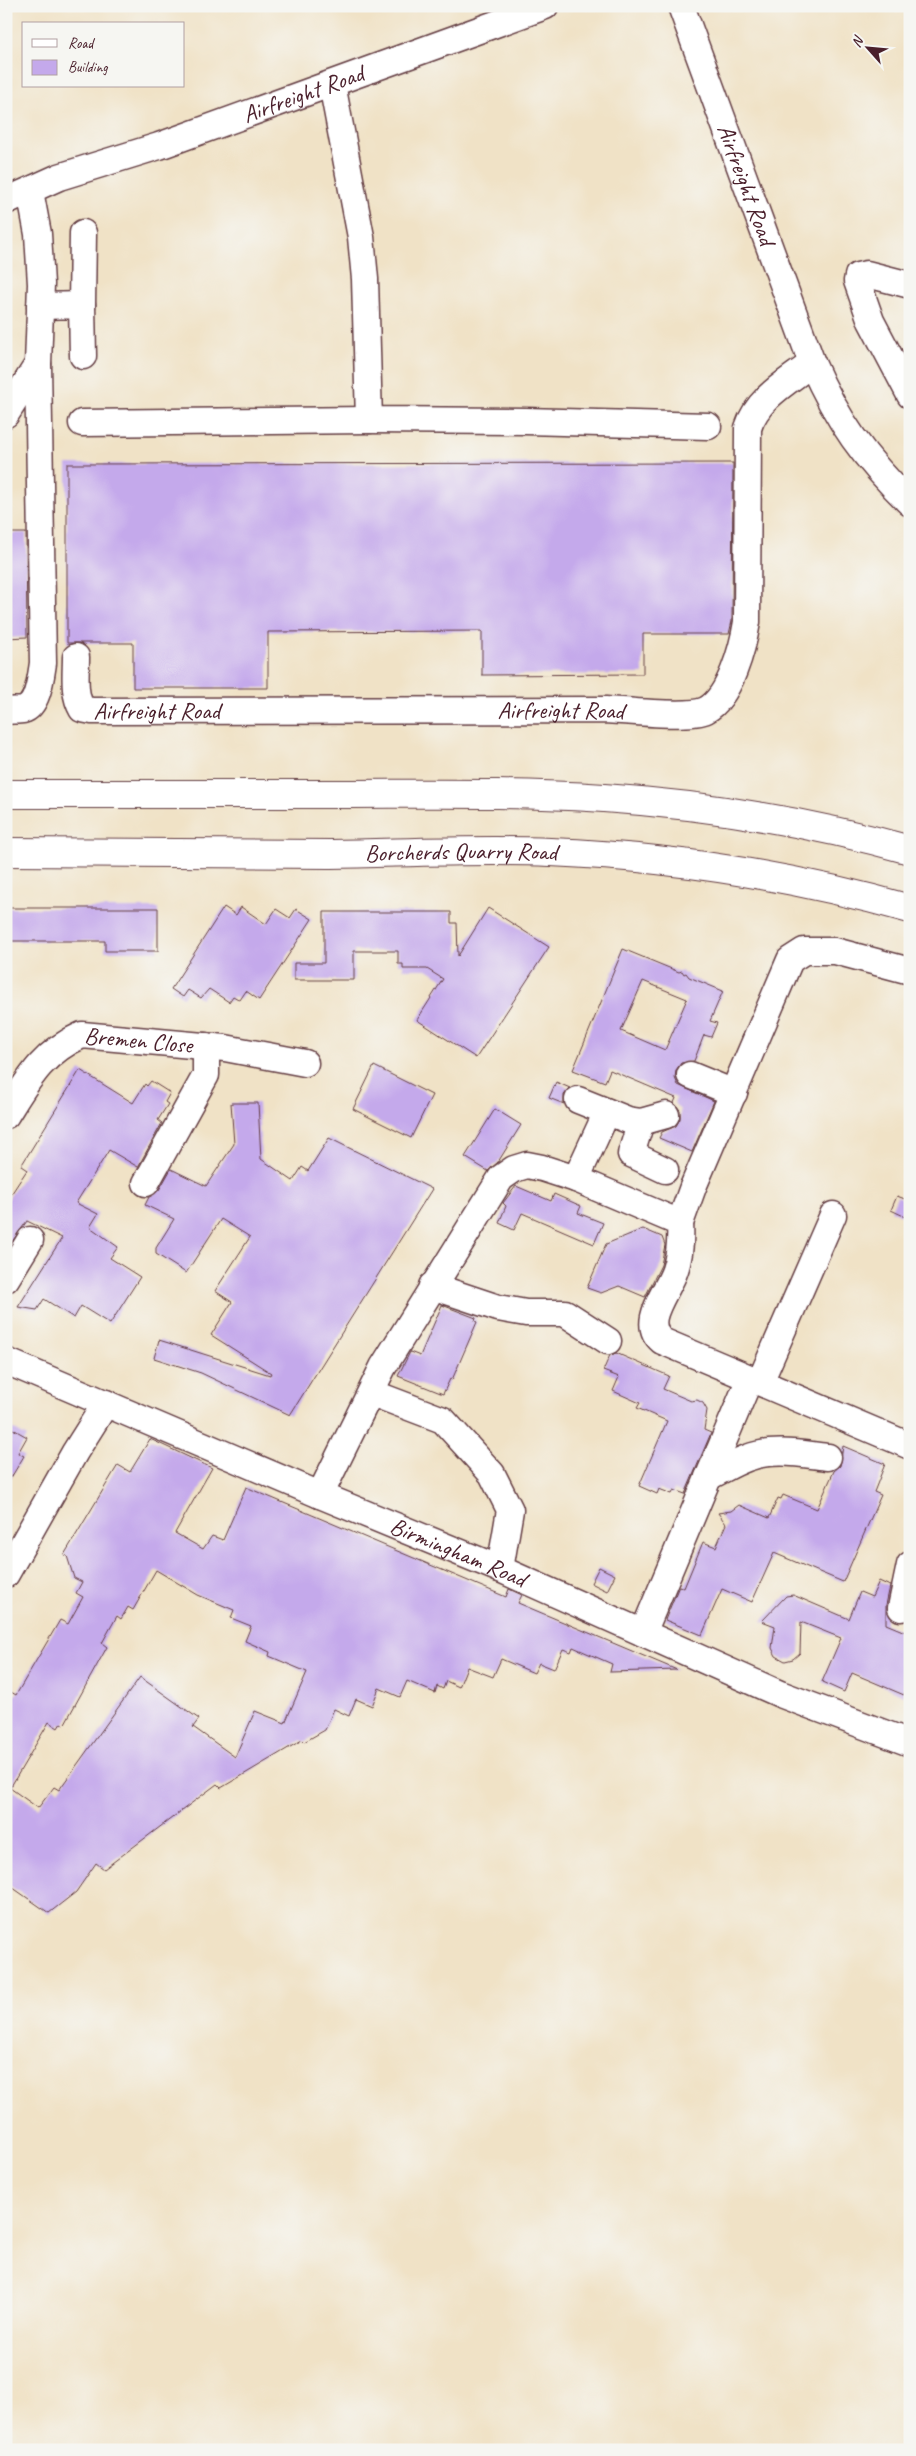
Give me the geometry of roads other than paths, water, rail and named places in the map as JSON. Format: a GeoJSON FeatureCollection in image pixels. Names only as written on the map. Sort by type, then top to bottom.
{"type":"FeatureCollection","features":[{"type":"Feature","properties":{"kind":"main road"},"geometry":{"type":"LineString","coordinates":[[6,794],[502,794],[605,798],[682,805],[759,816],[835,831],[910,850]]}},
{"type":"Feature","properties":{"kind":"main road","name":"Borcherds Quarry Road"},"geometry":{"type":"LineString","coordinates":[[6,852],[244,854],[497,851],[601,855],[679,862],[764,875],[832,889],[910,909]]}},
{"type":"Feature","properties":{"kind":"lane","name":"Airfreight Road"},"geometry":{"type":"LineString","coordinates":[[6,201],[18,188],[160,146],[545,6]]}},
{"type":"Feature","properties":{"kind":"lane","name":"Airfreight Road"},"geometry":{"type":"LineString","coordinates":[[681,6],[812,363],[829,402],[875,469],[910,503]]}},
{"type":"Feature","properties":{"kind":"lane"},"geometry":{"type":"LineString","coordinates":[[332,84],[361,237],[365,279],[368,420]]}},
{"type":"Feature","properties":{"kind":"lane"},"geometry":{"type":"LineString","coordinates":[[6,711],[23,710],[28,706],[37,690],[43,663],[38,364],[40,306],[38,234],[18,188]]}},
{"type":"Feature","properties":{"kind":"lane"},"geometry":{"type":"LineString","coordinates":[[82,356],[83,234]]}},
{"type":"Feature","properties":{"kind":"lane"},"geometry":{"type":"LineString","coordinates":[[907,387],[871,321],[857,281],[858,276],[867,274],[910,285]]}},
{"type":"Feature","properties":{"kind":"lane"},"geometry":{"type":"LineString","coordinates":[[40,306],[82,305]]}},
{"type":"Feature","properties":{"kind":"lane","name":"Airfreight Road"},"geometry":{"type":"LineString","coordinates":[[76,657],[76,692],[79,704],[82,710],[92,711],[606,710],[684,713],[704,711],[716,703],[735,668],[744,644],[747,622],[748,428],[756,409],[774,391],[812,363]]}},
{"type":"Feature","properties":{"kind":"lane"},"geometry":{"type":"LineString","coordinates":[[6,414],[38,364]]}},
{"type":"Feature","properties":{"kind":"lane"},"geometry":{"type":"LineString","coordinates":[[82,423],[526,420],[708,426]]}},
{"type":"Feature","properties":{"kind":"lane"},"geometry":{"type":"LineString","coordinates":[[910,971],[835,951],[811,950],[797,955],[790,960],[693,1187],[680,1223],[682,1240],[676,1264],[652,1319],[654,1332],[657,1337],[672,1346],[910,1446]]}},
{"type":"Feature","properties":{"kind":"lane","name":"Bremen Close"},"geometry":{"type":"LineString","coordinates":[[6,1115],[34,1070],[64,1043],[82,1035],[206,1046],[305,1063]]}},
{"type":"Feature","properties":{"kind":"lane"},"geometry":{"type":"LineString","coordinates":[[146,1182],[206,1075],[206,1046]]}},
{"type":"Feature","properties":{"kind":"lane"},"geometry":{"type":"LineString","coordinates":[[690,1076],[734,1094]]}},
{"type":"Feature","properties":{"kind":"lane"},"geometry":{"type":"LineString","coordinates":[[578,1100],[628,1120],[642,1122],[666,1115]]}},
{"type":"Feature","properties":{"kind":"lane"},"geometry":{"type":"LineString","coordinates":[[576,1179],[606,1112]]}},
{"type":"Feature","properties":{"kind":"lane"},"geometry":{"type":"LineString","coordinates":[[642,1122],[620,1149],[665,1170]]}},
{"type":"Feature","properties":{"kind":"lane"},"geometry":{"type":"LineString","coordinates":[[320,1496],[383,1367],[432,1286],[506,1173],[527,1165],[576,1179],[680,1223]]}},
{"type":"Feature","properties":{"kind":"lane"},"geometry":{"type":"LineString","coordinates":[[643,1633],[708,1477],[833,1215]]}},
{"type":"Feature","properties":{"kind":"lane"},"geometry":{"type":"LineString","coordinates":[[6,1279],[30,1240]]}},
{"type":"Feature","properties":{"kind":"lane"},"geometry":{"type":"LineString","coordinates":[[432,1286],[498,1308],[526,1313],[565,1313],[608,1341]]}},
{"type":"Feature","properties":{"kind":"lane","name":"Birmingham Road"},"geometry":{"type":"LineString","coordinates":[[6,1361],[320,1496],[500,1569],[780,1694],[910,1743]]}},
{"type":"Feature","properties":{"kind":"lane"},"geometry":{"type":"LineString","coordinates":[[372,1392],[443,1420],[492,1474],[510,1510],[500,1569]]}},
{"type":"Feature","properties":{"kind":"lane"},"geometry":{"type":"LineString","coordinates":[[6,1574],[75,1452],[106,1403]]}},
{"type":"Feature","properties":{"kind":"lane"},"geometry":{"type":"LineString","coordinates":[[708,1477],[747,1458],[761,1454],[790,1452],[828,1458]]}},
{"type":"Feature","properties":{"kind":"lane"},"geometry":{"type":"LineString","coordinates":[[901,1608],[910,1565]]}}]}
